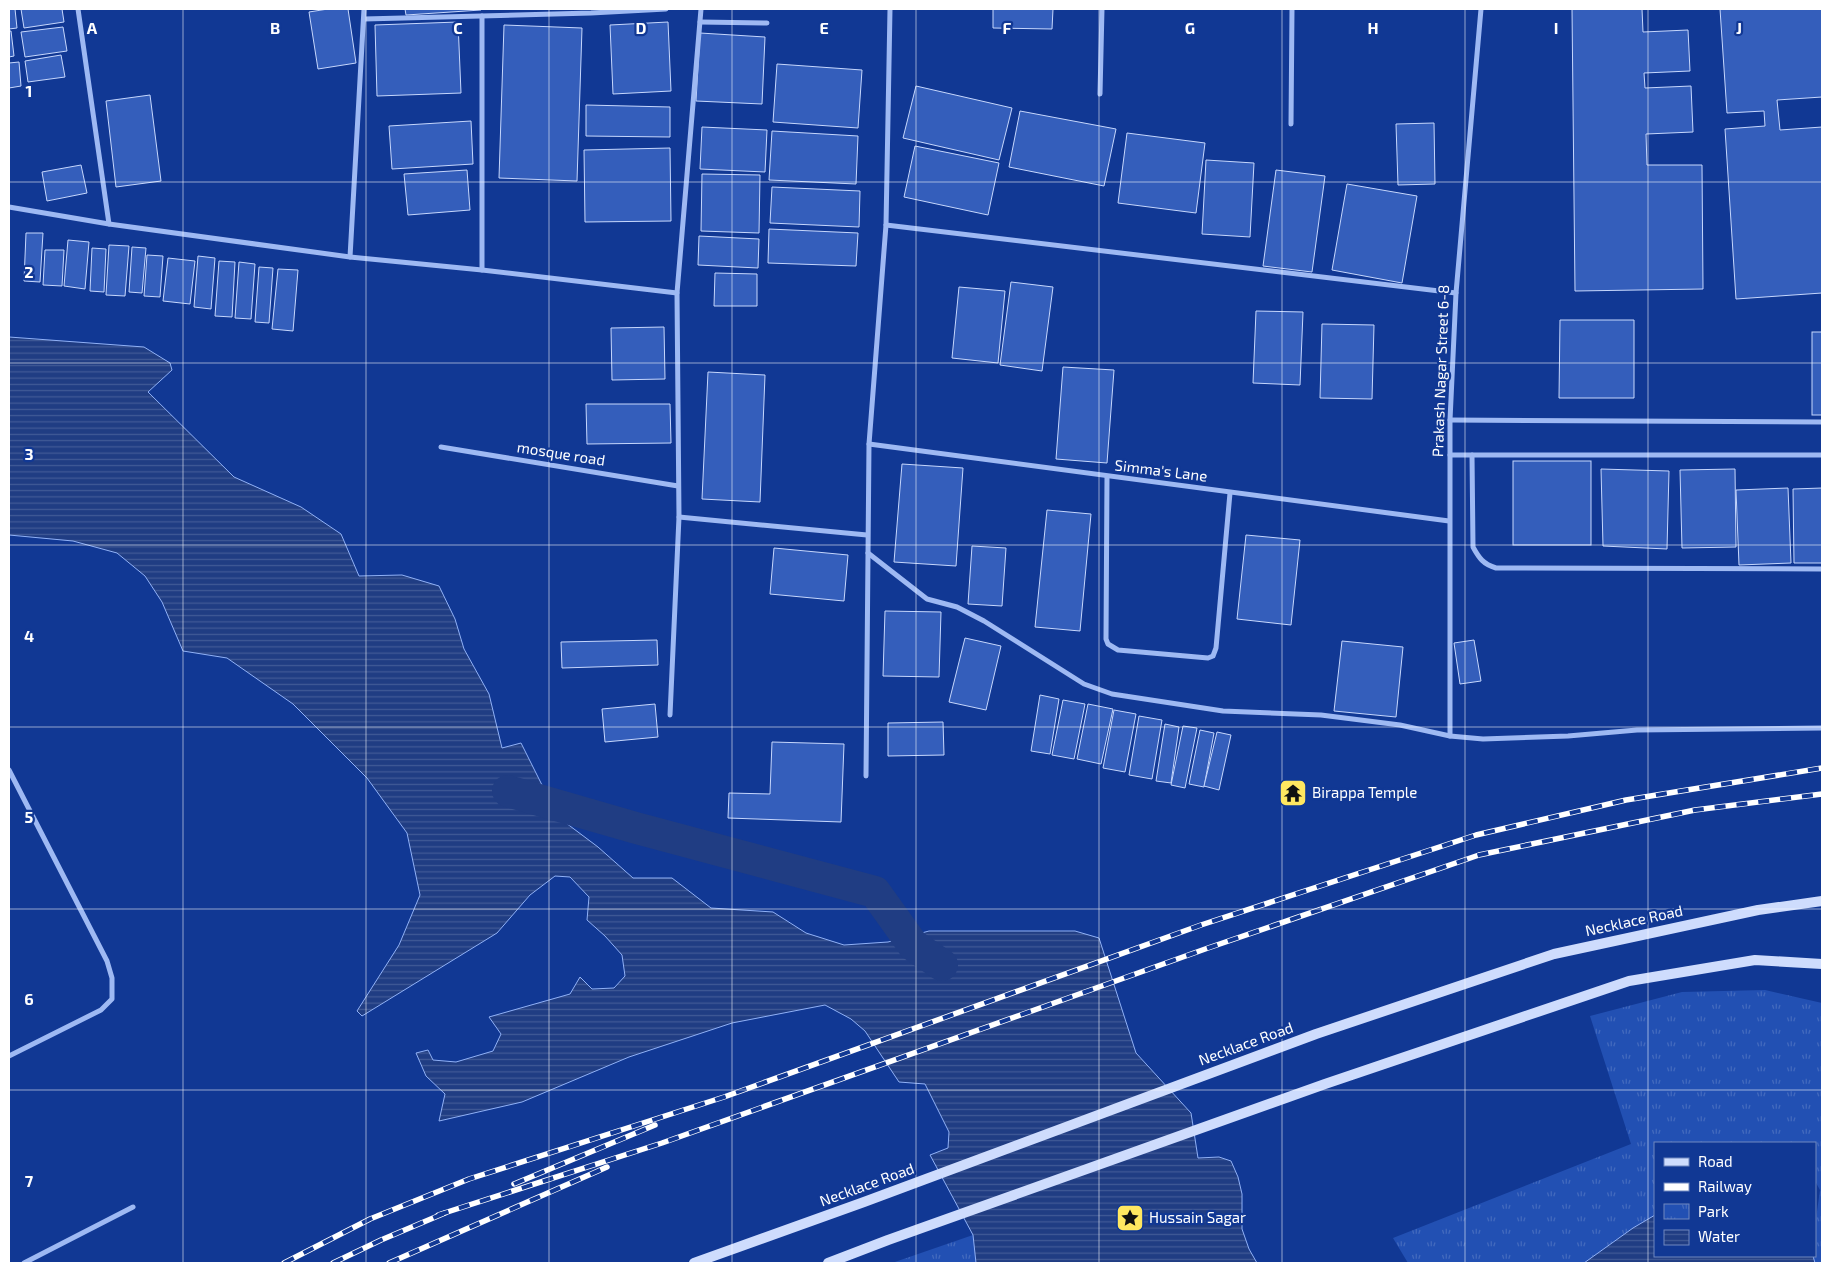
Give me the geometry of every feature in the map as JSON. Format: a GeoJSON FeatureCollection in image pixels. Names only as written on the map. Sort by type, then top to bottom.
{"type":"FeatureCollection","features":[{"type":"Feature","properties":{"kind":"main road","name":"Necklace Road"},"geometry":{"type":"LineString","coordinates":[[694,1263],[1316,1034],[1554,954],[1758,910],[1822,901]]}},
{"type":"Feature","properties":{"kind":"main road"},"geometry":{"type":"LineString","coordinates":[[828,1263],[1326,1084],[1629,981],[1755,960],[1822,964]]}},
{"type":"Feature","properties":{"kind":"street"},"geometry":{"type":"LineString","coordinates":[[78,9],[109,224]]}},
{"type":"Feature","properties":{"kind":"street"},"geometry":{"type":"LineString","coordinates":[[350,257],[364,9]]}},
{"type":"Feature","properties":{"kind":"street"},"geometry":{"type":"LineString","coordinates":[[364,19],[666,9]]}},
{"type":"Feature","properties":{"kind":"street"},"geometry":{"type":"LineString","coordinates":[[670,715],[678,517],[677,293],[701,9]]}},
{"type":"Feature","properties":{"kind":"street"},"geometry":{"type":"LineString","coordinates":[[866,776],[869,444],[886,225],[890,9]]}},
{"type":"Feature","properties":{"kind":"street"},"geometry":{"type":"LineString","coordinates":[[1100,94],[1102,9]]}},
{"type":"Feature","properties":{"kind":"street"},"geometry":{"type":"LineString","coordinates":[[1291,124],[1292,9]]}},
{"type":"Feature","properties":{"kind":"street","name":"Prakash Nagar Street 6-8"},"geometry":{"type":"LineString","coordinates":[[1450,736],[1450,420],[1456,293],[1481,9]]}},
{"type":"Feature","properties":{"kind":"street"},"geometry":{"type":"LineString","coordinates":[[482,16],[482,270]]}},
{"type":"Feature","properties":{"kind":"street"},"geometry":{"type":"LineString","coordinates":[[700,22],[767,23]]}},
{"type":"Feature","properties":{"kind":"street"},"geometry":{"type":"LineString","coordinates":[[9,207],[109,224],[350,257],[482,270],[677,293]]}},
{"type":"Feature","properties":{"kind":"street"},"geometry":{"type":"LineString","coordinates":[[886,225],[1456,293]]}},
{"type":"Feature","properties":{"kind":"street"},"geometry":{"type":"LineString","coordinates":[[1450,420],[1822,422]]}},
{"type":"Feature","properties":{"kind":"street","name":"Simma's Lane"},"geometry":{"type":"LineString","coordinates":[[869,444],[1449,521]]}},
{"type":"Feature","properties":{"kind":"street","name":"mosque road"},"geometry":{"type":"LineString","coordinates":[[441,447],[678,486]]}},
{"type":"Feature","properties":{"kind":"street"},"geometry":{"type":"LineString","coordinates":[[1450,455],[1822,455]]}},
{"type":"Feature","properties":{"kind":"street"},"geometry":{"type":"LineString","coordinates":[[1472,455],[1473,547],[1486,565],[1496,568],[1822,569]]}},
{"type":"Feature","properties":{"kind":"street"},"geometry":{"type":"LineString","coordinates":[[1106,476],[1106,639],[1108,644],[1118,650],[1208,658],[1213,656],[1216,648],[1230,493]]}},
{"type":"Feature","properties":{"kind":"street"},"geometry":{"type":"LineString","coordinates":[[678,517],[867,535]]}},
{"type":"Feature","properties":{"kind":"street"},"geometry":{"type":"LineString","coordinates":[[868,553],[926,599],[956,607],[984,621],[1084,684],[1112,694],[1223,711],[1321,715],[1371,721],[1450,736],[1483,739],[1568,736],[1636,730],[1822,728]]}},
{"type":"Feature","properties":{"kind":"street"},"geometry":{"type":"LineString","coordinates":[[9,770],[107,961],[112,978],[112,999],[101,1010],[9,1056]]}},
{"type":"Feature","properties":{"kind":"street"},"geometry":{"type":"LineString","coordinates":[[24,1263],[133,1207]]}},
{"type":"Feature","properties":{"kind":"green space"},"geometry":{"type":"Polygon","coordinates":[[[1765,990],[1822,1003],[1822,1263],[1815,1263],[1813,1257],[1816,1257],[1816,1219],[1820,1190],[1816,1183],[1816,1142],[1654,1142],[1654,1216],[1633,1228],[1584,1263],[1408,1263],[1393,1238],[1631,1144],[1590,1016],[1682,992],[1765,990]]]}},
{"type":"Feature","properties":{"kind":"green space"},"geometry":{"type":"Polygon","coordinates":[[[973,1235],[976,1263],[892,1263],[973,1235]]]}},
{"type":"Feature","properties":{"kind":"water"},"geometry":{"type":"Polygon","coordinates":[[[9,337],[144,347],[170,363],[172,370],[148,392],[234,477],[301,507],[341,534],[359,576],[402,575],[439,586],[455,619],[464,649],[489,694],[502,748],[521,743],[558,817],[598,847],[633,878],[672,878],[711,908],[773,912],[806,933],[844,945],[888,942],[929,931],[1075,931],[1099,938],[1136,1053],[1191,1113],[1198,1158],[1219,1157],[1231,1161],[1238,1177],[1242,1194],[1242,1229],[1249,1249],[1257,1263],[976,1263],[973,1235],[930,1155],[948,1148],[949,1132],[925,1084],[899,1082],[865,1031],[851,1019],[825,1005],[732,1023],[629,1057],[522,1102],[439,1121],[445,1094],[426,1076],[416,1053],[428,1050],[433,1060],[456,1062],[493,1051],[501,1034],[489,1017],[570,994],[580,977],[592,989],[614,988],[625,976],[622,955],[587,920],[589,897],[570,877],[555,876],[530,895],[497,933],[362,1016],[357,1011],[399,945],[420,895],[407,833],[367,778],[293,704],[227,658],[183,651],[162,602],[145,576],[117,553],[73,541],[9,535],[9,337]]]}},
{"type":"Feature","properties":{"kind":"water"},"geometry":{"type":"Polygon","coordinates":[[[1654,1216],[1654,1257],[1813,1257],[1815,1263],[1584,1263],[1633,1228],[1654,1216]]]}},
{"type":"Feature","properties":{"kind":"building"},"geometry":{"type":"Polygon","coordinates":[[[9,9],[15,9],[17,28],[9,29],[9,9]]]}},
{"type":"Feature","properties":{"kind":"building"},"geometry":{"type":"Polygon","coordinates":[[[21,9],[62,9],[64,22],[24,28],[21,9]]]}},
{"type":"Feature","properties":{"kind":"building"},"geometry":{"type":"Polygon","coordinates":[[[328,9],[348,9],[356,63],[318,69],[309,12],[328,9]]]}},
{"type":"Feature","properties":{"kind":"building"},"geometry":{"type":"Polygon","coordinates":[[[405,9],[481,9],[481,10],[406,15],[405,9]]]}},
{"type":"Feature","properties":{"kind":"building"},"geometry":{"type":"Polygon","coordinates":[[[993,9],[1053,9],[1052,29],[993,28],[993,9]]]}},
{"type":"Feature","properties":{"kind":"building"},"geometry":{"type":"Polygon","coordinates":[[[1572,9],[1642,9],[1643,32],[1688,30],[1690,71],[1644,73],[1645,88],[1691,86],[1693,132],[1646,134],[1647,165],[1702,165],[1703,289],[1575,291],[1572,9]]]}},
{"type":"Feature","properties":{"kind":"building"},"geometry":{"type":"Polygon","coordinates":[[[1720,9],[1822,9],[1822,97],[1777,100],[1780,130],[1822,127],[1822,293],[1736,299],[1725,129],[1765,126],[1764,111],[1727,113],[1720,9]]]}},
{"type":"Feature","properties":{"kind":"building"},"geometry":{"type":"Polygon","coordinates":[[[458,22],[461,93],[377,96],[375,25],[458,22]]]}},
{"type":"Feature","properties":{"kind":"building"},"geometry":{"type":"Polygon","coordinates":[[[668,22],[671,91],[613,94],[610,25],[668,22]]]}},
{"type":"Feature","properties":{"kind":"building"},"geometry":{"type":"Polygon","coordinates":[[[504,25],[582,28],[577,181],[499,178],[504,25]]]}},
{"type":"Feature","properties":{"kind":"building"},"geometry":{"type":"Polygon","coordinates":[[[63,27],[67,51],[25,57],[21,32],[63,27]]]}},
{"type":"Feature","properties":{"kind":"building"},"geometry":{"type":"Polygon","coordinates":[[[9,31],[11,31],[14,56],[9,57],[9,31]]]}},
{"type":"Feature","properties":{"kind":"building"},"geometry":{"type":"Polygon","coordinates":[[[700,33],[765,37],[762,104],[696,101],[700,33]]]}},
{"type":"Feature","properties":{"kind":"building"},"geometry":{"type":"Polygon","coordinates":[[[61,55],[65,77],[28,82],[25,61],[61,55]]]}},
{"type":"Feature","properties":{"kind":"building"},"geometry":{"type":"Polygon","coordinates":[[[19,62],[21,86],[9,88],[9,63],[19,62]]]}},
{"type":"Feature","properties":{"kind":"building"},"geometry":{"type":"Polygon","coordinates":[[[777,64],[862,70],[858,128],[773,122],[777,64]]]}},
{"type":"Feature","properties":{"kind":"building"},"geometry":{"type":"Polygon","coordinates":[[[916,86],[1012,108],[999,160],[903,138],[916,86]]]}},
{"type":"Feature","properties":{"kind":"building"},"geometry":{"type":"Polygon","coordinates":[[[150,95],[161,181],[116,187],[106,101],[150,95]]]}},
{"type":"Feature","properties":{"kind":"building"},"geometry":{"type":"Polygon","coordinates":[[[586,105],[670,107],[670,137],[586,136],[586,105]]]}},
{"type":"Feature","properties":{"kind":"building"},"geometry":{"type":"Polygon","coordinates":[[[1020,111],[1116,129],[1104,186],[1009,167],[1020,111]]]}},
{"type":"Feature","properties":{"kind":"building"},"geometry":{"type":"Polygon","coordinates":[[[471,121],[473,164],[392,169],[389,126],[471,121]]]}},
{"type":"Feature","properties":{"kind":"building"},"geometry":{"type":"Polygon","coordinates":[[[1434,123],[1435,184],[1398,185],[1396,124],[1434,123]]]}},
{"type":"Feature","properties":{"kind":"building"},"geometry":{"type":"Polygon","coordinates":[[[702,127],[767,130],[765,172],[700,169],[702,127]]]}},
{"type":"Feature","properties":{"kind":"building"},"geometry":{"type":"Polygon","coordinates":[[[772,131],[858,136],[856,184],[769,180],[772,131]]]}},
{"type":"Feature","properties":{"kind":"building"},"geometry":{"type":"Polygon","coordinates":[[[1127,133],[1205,143],[1196,213],[1118,203],[1127,133]]]}},
{"type":"Feature","properties":{"kind":"building"},"geometry":{"type":"Polygon","coordinates":[[[915,146],[999,163],[988,215],[904,197],[915,146]]]}},
{"type":"Feature","properties":{"kind":"building"},"geometry":{"type":"Polygon","coordinates":[[[670,148],[671,221],[585,222],[584,150],[670,148]]]}},
{"type":"Feature","properties":{"kind":"building"},"geometry":{"type":"Polygon","coordinates":[[[1206,160],[1254,163],[1250,237],[1202,234],[1206,160]]]}},
{"type":"Feature","properties":{"kind":"building"},"geometry":{"type":"Polygon","coordinates":[[[81,165],[87,193],[47,201],[42,172],[81,165]]]}},
{"type":"Feature","properties":{"kind":"building"},"geometry":{"type":"Polygon","coordinates":[[[467,170],[470,210],[408,215],[404,174],[467,170]]]}},
{"type":"Feature","properties":{"kind":"building"},"geometry":{"type":"Polygon","coordinates":[[[1276,170],[1325,176],[1312,272],[1263,266],[1276,170]]]}},
{"type":"Feature","properties":{"kind":"building"},"geometry":{"type":"Polygon","coordinates":[[[702,174],[760,175],[759,233],[701,231],[702,174]]]}},
{"type":"Feature","properties":{"kind":"building"},"geometry":{"type":"Polygon","coordinates":[[[1347,184],[1417,196],[1402,283],[1332,270],[1347,184]]]}},
{"type":"Feature","properties":{"kind":"building"},"geometry":{"type":"Polygon","coordinates":[[[772,187],[860,191],[859,227],[770,223],[772,187]]]}},
{"type":"Feature","properties":{"kind":"building"},"geometry":{"type":"Polygon","coordinates":[[[769,229],[858,233],[856,266],[768,263],[769,229]]]}},
{"type":"Feature","properties":{"kind":"building"},"geometry":{"type":"Polygon","coordinates":[[[26,233],[43,233],[40,282],[24,281],[26,233]]]}},
{"type":"Feature","properties":{"kind":"building"},"geometry":{"type":"Polygon","coordinates":[[[699,236],[759,239],[758,268],[698,265],[699,236]]]}},
{"type":"Feature","properties":{"kind":"building"},"geometry":{"type":"Polygon","coordinates":[[[68,240],[89,242],[85,289],[64,286],[68,240]]]}},
{"type":"Feature","properties":{"kind":"building"},"geometry":{"type":"Polygon","coordinates":[[[109,245],[129,246],[125,296],[106,295],[109,245]]]}},
{"type":"Feature","properties":{"kind":"building"},"geometry":{"type":"Polygon","coordinates":[[[132,247],[146,248],[142,293],[129,292],[132,247]]]}},
{"type":"Feature","properties":{"kind":"building"},"geometry":{"type":"Polygon","coordinates":[[[92,248],[106,249],[104,292],[90,291],[92,248]]]}},
{"type":"Feature","properties":{"kind":"building"},"geometry":{"type":"Polygon","coordinates":[[[45,250],[64,250],[62,286],[43,285],[45,250]]]}},
{"type":"Feature","properties":{"kind":"building"},"geometry":{"type":"Polygon","coordinates":[[[147,255],[163,256],[160,297],[144,296],[147,255]]]}},
{"type":"Feature","properties":{"kind":"building"},"geometry":{"type":"Polygon","coordinates":[[[198,256],[215,258],[211,309],[194,307],[198,256]]]}},
{"type":"Feature","properties":{"kind":"building"},"geometry":{"type":"Polygon","coordinates":[[[168,258],[195,261],[190,304],[163,301],[168,258]]]}},
{"type":"Feature","properties":{"kind":"building"},"geometry":{"type":"Polygon","coordinates":[[[219,261],[235,262],[232,317],[215,316],[219,261]]]}},
{"type":"Feature","properties":{"kind":"building"},"geometry":{"type":"Polygon","coordinates":[[[239,262],[255,264],[251,319],[235,318],[239,262]]]}},
{"type":"Feature","properties":{"kind":"building"},"geometry":{"type":"Polygon","coordinates":[[[259,267],[273,268],[269,323],[255,322],[259,267]]]}},
{"type":"Feature","properties":{"kind":"building"},"geometry":{"type":"Polygon","coordinates":[[[278,269],[298,270],[293,331],[272,329],[278,269]]]}},
{"type":"Feature","properties":{"kind":"building"},"geometry":{"type":"Polygon","coordinates":[[[715,273],[757,274],[757,306],[714,306],[715,273]]]}},
{"type":"Feature","properties":{"kind":"building"},"geometry":{"type":"Polygon","coordinates":[[[1011,282],[1053,287],[1042,371],[1000,365],[1011,282]]]}},
{"type":"Feature","properties":{"kind":"building"},"geometry":{"type":"Polygon","coordinates":[[[959,287],[1005,291],[998,363],[952,358],[959,287]]]}},
{"type":"Feature","properties":{"kind":"building"},"geometry":{"type":"Polygon","coordinates":[[[1256,311],[1303,312],[1300,385],[1253,383],[1256,311]]]}},
{"type":"Feature","properties":{"kind":"building"},"geometry":{"type":"Polygon","coordinates":[[[1560,320],[1634,320],[1634,398],[1559,398],[1560,320]]]}},
{"type":"Feature","properties":{"kind":"building"},"geometry":{"type":"Polygon","coordinates":[[[1322,324],[1374,325],[1372,399],[1320,398],[1322,324]]]}},
{"type":"Feature","properties":{"kind":"building"},"geometry":{"type":"Polygon","coordinates":[[[664,327],[665,379],[612,380],[611,328],[664,327]]]}},
{"type":"Feature","properties":{"kind":"building"},"geometry":{"type":"Polygon","coordinates":[[[1812,332],[1822,332],[1822,415],[1812,415],[1812,332]]]}},
{"type":"Feature","properties":{"kind":"building"},"geometry":{"type":"Polygon","coordinates":[[[1063,367],[1114,370],[1107,463],[1056,459],[1063,367]]]}},
{"type":"Feature","properties":{"kind":"building"},"geometry":{"type":"Polygon","coordinates":[[[708,372],[765,375],[760,502],[702,499],[708,372]]]}},
{"type":"Feature","properties":{"kind":"building"},"geometry":{"type":"Polygon","coordinates":[[[586,404],[670,404],[671,443],[587,444],[586,404]]]}},
{"type":"Feature","properties":{"kind":"building"},"geometry":{"type":"Polygon","coordinates":[[[1513,461],[1591,461],[1591,545],[1513,545],[1513,461]]]}},
{"type":"Feature","properties":{"kind":"building"},"geometry":{"type":"Polygon","coordinates":[[[902,464],[963,468],[956,566],[894,562],[902,464]]]}},
{"type":"Feature","properties":{"kind":"building"},"geometry":{"type":"Polygon","coordinates":[[[1601,469],[1669,471],[1667,549],[1603,546],[1601,469]]]}},
{"type":"Feature","properties":{"kind":"building"},"geometry":{"type":"Polygon","coordinates":[[[1735,469],[1736,547],[1682,548],[1680,470],[1735,469]]]}},
{"type":"Feature","properties":{"kind":"building"},"geometry":{"type":"Polygon","coordinates":[[[1788,488],[1791,563],[1739,565],[1736,490],[1788,488]]]}},
{"type":"Feature","properties":{"kind":"building"},"geometry":{"type":"Polygon","coordinates":[[[1822,488],[1822,563],[1794,563],[1793,489],[1822,488]]]}},
{"type":"Feature","properties":{"kind":"building"},"geometry":{"type":"Polygon","coordinates":[[[1047,510],[1091,514],[1080,631],[1035,627],[1047,510]]]}},
{"type":"Feature","properties":{"kind":"building"},"geometry":{"type":"Polygon","coordinates":[[[1246,535],[1300,540],[1291,625],[1237,619],[1246,535]]]}},
{"type":"Feature","properties":{"kind":"building"},"geometry":{"type":"Polygon","coordinates":[[[972,546],[1006,548],[1002,606],[968,604],[972,546]]]}},
{"type":"Feature","properties":{"kind":"building"},"geometry":{"type":"Polygon","coordinates":[[[774,548],[848,555],[844,601],[770,594],[774,548]]]}},
{"type":"Feature","properties":{"kind":"building"},"geometry":{"type":"Polygon","coordinates":[[[885,611],[941,612],[939,677],[883,676],[885,611]]]}},
{"type":"Feature","properties":{"kind":"building"},"geometry":{"type":"Polygon","coordinates":[[[965,638],[1001,646],[986,710],[949,702],[965,638]]]}},
{"type":"Feature","properties":{"kind":"building"},"geometry":{"type":"Polygon","coordinates":[[[657,640],[658,665],[562,668],[561,642],[657,640]]]}},
{"type":"Feature","properties":{"kind":"building"},"geometry":{"type":"Polygon","coordinates":[[[1474,640],[1481,681],[1460,684],[1454,643],[1474,640]]]}},
{"type":"Feature","properties":{"kind":"building"},"geometry":{"type":"Polygon","coordinates":[[[1342,641],[1403,647],[1396,717],[1334,711],[1342,641]]]}},
{"type":"Feature","properties":{"kind":"building"},"geometry":{"type":"Polygon","coordinates":[[[1040,695],[1059,699],[1050,754],[1031,751],[1040,695]]]}},
{"type":"Feature","properties":{"kind":"building"},"geometry":{"type":"Polygon","coordinates":[[[1063,700],[1085,704],[1074,759],[1052,755],[1063,700]]]}},
{"type":"Feature","properties":{"kind":"building"},"geometry":{"type":"Polygon","coordinates":[[[655,704],[658,737],[605,742],[602,709],[655,704]]]}},
{"type":"Feature","properties":{"kind":"building"},"geometry":{"type":"Polygon","coordinates":[[[1088,704],[1113,709],[1101,764],[1077,759],[1088,704]]]}},
{"type":"Feature","properties":{"kind":"building"},"geometry":{"type":"Polygon","coordinates":[[[1114,710],[1136,714],[1125,772],[1103,768],[1114,710]]]}},
{"type":"Feature","properties":{"kind":"building"},"geometry":{"type":"Polygon","coordinates":[[[1139,716],[1162,720],[1152,779],[1129,775],[1139,716]]]}},
{"type":"Feature","properties":{"kind":"building"},"geometry":{"type":"Polygon","coordinates":[[[943,722],[944,755],[888,756],[888,723],[943,722]]]}},
{"type":"Feature","properties":{"kind":"building"},"geometry":{"type":"Polygon","coordinates":[[[1165,724],[1179,727],[1171,783],[1156,781],[1165,724]]]}},
{"type":"Feature","properties":{"kind":"building"},"geometry":{"type":"Polygon","coordinates":[[[1183,726],[1197,728],[1185,788],[1171,785],[1183,726]]]}},
{"type":"Feature","properties":{"kind":"building"},"geometry":{"type":"Polygon","coordinates":[[[1200,730],[1214,733],[1204,787],[1189,784],[1200,730]]]}},
{"type":"Feature","properties":{"kind":"building"},"geometry":{"type":"Polygon","coordinates":[[[1217,732],[1231,735],[1219,790],[1204,786],[1217,732]]]}},
{"type":"Feature","properties":{"kind":"building"},"geometry":{"type":"Polygon","coordinates":[[[772,742],[844,744],[841,822],[728,818],[729,793],[770,794],[772,742]]]}},
{"type":"Feature","properties":{"kind":"waterway"},"geometry":{"type":"LineString","coordinates":[[508,791],[636,828],[875,892],[913,945],[942,965]]}},
{"type":"Feature","properties":{"kind":"railway"},"geometry":{"type":"LineString","coordinates":[[284,1263],[370,1219],[469,1179],[724,1097],[1201,925],[1476,835],[1626,800],[1822,768]]}},
{"type":"Feature","properties":{"kind":"railway"},"geometry":{"type":"LineString","coordinates":[[438,1215],[662,1143],[1208,948],[1479,855],[1695,810],[1822,794]]}},
{"type":"Feature","properties":{"kind":"railway"},"geometry":{"type":"LineString","coordinates":[[514,1184],[655,1125]]}},
{"type":"Feature","properties":{"kind":"railway"},"geometry":{"type":"LineString","coordinates":[[389,1263],[607,1167]]}},
{"type":"Feature","properties":{"kind":"railway"},"geometry":{"type":"LineString","coordinates":[[333,1263],[445,1213]]}},
{"type":"Feature","properties":{"kind":"place","name":"Birappa Temple"},"geometry":{"type":"Point","coordinates":[1293,793]}},
{"type":"Feature","properties":{"kind":"place","name":"Hussain Sagar"},"geometry":{"type":"Point","coordinates":[1130,1218]}}]}
